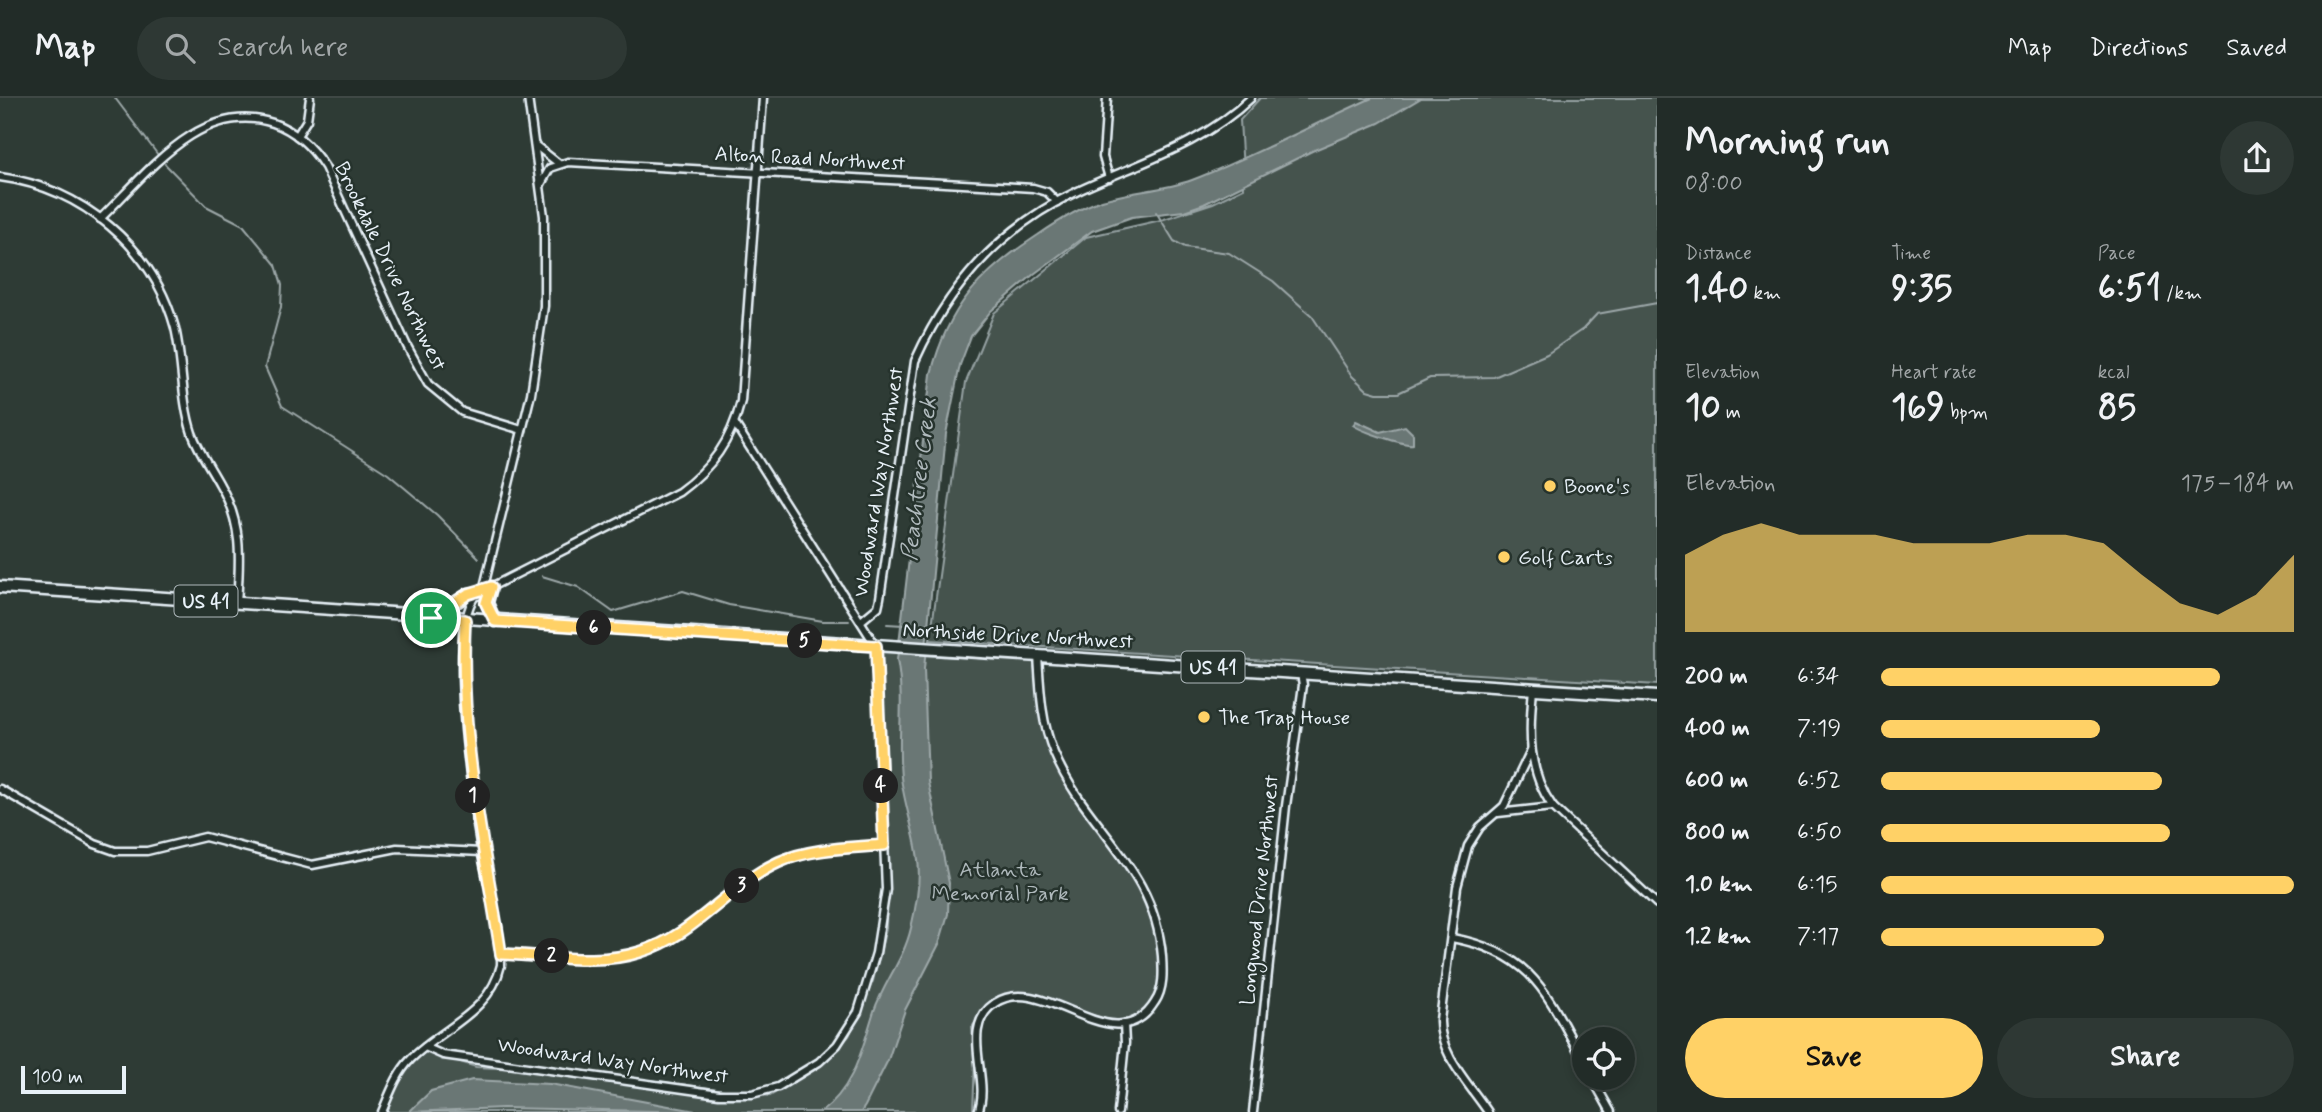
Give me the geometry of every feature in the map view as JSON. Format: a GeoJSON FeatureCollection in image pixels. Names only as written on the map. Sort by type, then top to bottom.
{"type":"FeatureCollection","features":[{"type":"Feature","properties":{"kind":"main road","name":"Northside Drive Northwest"},"geometry":{"type":"LineString","coordinates":[[0,587],[431,618],[1038,655],[1657,697]]}},
{"type":"Feature","properties":{"kind":"main road"},"geometry":{"type":"LineString","coordinates":[[431,618],[468,594],[484,590],[486,603],[495,621]]}},
{"type":"Feature","properties":{"kind":"street"},"geometry":{"type":"LineString","coordinates":[[297,136],[307,120],[310,98]]}},
{"type":"Feature","properties":{"kind":"street"},"geometry":{"type":"LineString","coordinates":[[484,590],[536,366],[544,306],[545,246],[541,184],[528,98]]}},
{"type":"Feature","properties":{"kind":"street"},"geometry":{"type":"LineString","coordinates":[[383,1112],[398,1076],[425,1047],[487,998],[498,978],[501,954],[470,772],[464,691],[465,620],[469,604],[484,590],[679,492],[710,465],[735,425],[741,401],[764,98]]}},
{"type":"Feature","properties":{"kind":"street"},"geometry":{"type":"LineString","coordinates":[[1107,98],[1103,157],[1109,178]]}},
{"type":"Feature","properties":{"kind":"street","name":"Woodward Way Northwest"},"geometry":{"type":"LineString","coordinates":[[862,621],[878,607],[880,598],[911,378],[921,348],[944,304],[974,266],[1012,231],[1056,202],[1198,138],[1251,98]]}},
{"type":"Feature","properties":{"kind":"street","name":"Brookdale Drive Northwest"},"geometry":{"type":"LineString","coordinates":[[100,219],[174,148],[210,124],[232,119],[255,119],[277,124],[297,136],[325,167],[407,346],[428,384],[462,412],[522,430]]}},
{"type":"Feature","properties":{"kind":"street"},"geometry":{"type":"LineString","coordinates":[[535,145],[558,163],[550,168],[541,184]]}},
{"type":"Feature","properties":{"kind":"street","name":"Alton Road Northwest"},"geometry":{"type":"LineString","coordinates":[[558,163],[1033,188],[1047,192],[1056,202]]}},
{"type":"Feature","properties":{"kind":"street"},"geometry":{"type":"LineString","coordinates":[[0,177],[64,195],[100,219],[141,257],[169,309],[178,344],[191,432],[229,502],[238,526],[241,551],[237,603]]}},
{"type":"Feature","properties":{"kind":"street"},"geometry":{"type":"LineString","coordinates":[[735,425],[876,646]]}},
{"type":"Feature","properties":{"kind":"street","name":"Woodward Way Northwest"},"geometry":{"type":"LineString","coordinates":[[425,1047],[443,1055],[719,1094],[752,1094],[778,1087],[827,1055],[845,1034],[858,1012],[882,925],[886,889],[876,646]]}},
{"type":"Feature","properties":{"kind":"street"},"geometry":{"type":"LineString","coordinates":[[978,1112],[983,1086],[977,1031],[983,1014],[995,1002],[1010,996],[1026,996],[1104,1023],[1124,1024],[1146,1014],[1160,993],[1162,961],[1158,927],[1137,875],[1071,785],[1054,753],[1042,709],[1038,655]]}},
{"type":"Feature","properties":{"kind":"street","name":"Longwood Drive Northwest"},"geometry":{"type":"LineString","coordinates":[[1253,1112],[1286,806],[1303,685],[1301,673]]}},
{"type":"Feature","properties":{"kind":"street"},"geometry":{"type":"LineString","coordinates":[[1533,688],[1531,750],[1537,780],[1553,807],[1657,904]]}},
{"type":"Feature","properties":{"kind":"street"},"geometry":{"type":"LineString","coordinates":[[1488,1112],[1451,1057],[1441,1034],[1457,887],[1468,846],[1480,827],[1498,813],[1508,800],[1531,750]]}},
{"type":"Feature","properties":{"kind":"street"},"geometry":{"type":"LineString","coordinates":[[0,789],[85,839],[115,851],[147,851],[205,837],[312,865],[397,848],[482,852]]}},
{"type":"Feature","properties":{"kind":"street"},"geometry":{"type":"LineString","coordinates":[[1498,813],[1553,807]]}},
{"type":"Feature","properties":{"kind":"street"},"geometry":{"type":"LineString","coordinates":[[501,954],[600,958],[639,953],[679,934],[755,876],[779,862],[814,852],[884,845]]}},
{"type":"Feature","properties":{"kind":"street"},"geometry":{"type":"LineString","coordinates":[[1452,938],[1500,950],[1513,958],[1543,991],[1572,1041]]}},
{"type":"Feature","properties":{"kind":"street"},"geometry":{"type":"LineString","coordinates":[[1118,1112],[1125,1043],[1124,1024]]}},
{"type":"Feature","properties":{"kind":"street"},"geometry":{"type":"LineString","coordinates":[[1599,1090],[1611,1112]]}},
{"type":"Feature","properties":{"kind":"green space"},"geometry":{"type":"Polygon","coordinates":[[[1260,98],[1657,98],[1657,685],[930,640],[966,382],[994,313],[1086,237],[1161,220],[1213,203],[1244,188],[1240,120],[1260,98]]]}},
{"type":"Feature","properties":{"kind":"green space","name":"Atlanta Memorial Park"},"geometry":{"type":"Polygon","coordinates":[[[874,642],[920,655],[1034,661],[1039,712],[1055,759],[1150,902],[1166,949],[1154,1009],[1125,1025],[1021,993],[992,1001],[972,1027],[975,1060],[973,1112],[385,1112],[392,1082],[426,1051],[476,1067],[596,1073],[770,1096],[827,1061],[849,1036],[861,1009],[873,981],[886,928],[888,847],[874,642]]]}},
{"type":"Feature","properties":{"kind":"shaded area"},"geometry":{"type":"Polygon","coordinates":[[[1372,98],[1421,98],[1379,123],[1312,151],[1204,204],[1184,211],[1132,217],[1092,231],[1034,274],[991,311],[971,336],[960,365],[946,434],[924,669],[928,782],[949,883],[948,914],[939,944],[905,1010],[888,1060],[865,1106],[861,1112],[821,1112],[842,1091],[856,1066],[878,1000],[908,939],[916,903],[919,868],[901,777],[897,660],[931,374],[938,350],[957,310],[984,277],[1000,263],[1052,225],[1075,212],[1110,198],[1192,180],[1372,98]]]}},
{"type":"Feature","properties":{"kind":"shaded area"},"geometry":{"type":"Polygon","coordinates":[[[1356,421],[1380,432],[1405,426],[1413,434],[1413,444],[1365,431],[1353,425],[1356,421]]]}},
{"type":"Feature","properties":{"kind":"shaded area"},"geometry":{"type":"Polygon","coordinates":[[[472,1080],[550,1084],[701,1112],[503,1108],[409,1112],[431,1091],[472,1080]]]}},
{"type":"Feature","properties":{"kind":"waterway"},"geometry":{"type":"LineString","coordinates":[[115,98],[158,155]]}},
{"type":"Feature","properties":{"kind":"waterway"},"geometry":{"type":"LineString","coordinates":[[165,164],[206,206],[243,225],[276,265],[282,285],[281,307],[265,367],[282,406],[388,474],[437,515],[479,558]]}},
{"type":"Feature","properties":{"kind":"waterway"},"geometry":{"type":"LineString","coordinates":[[1156,212],[1174,241],[1185,247],[1229,253],[1273,281],[1312,316],[1352,376],[1367,390],[1377,393],[1398,393],[1430,378],[1494,377],[1547,354],[1583,329],[1597,314],[1657,303]]}},
{"type":"Feature","properties":{"kind":"waterway"},"geometry":{"type":"LineString","coordinates":[[542,576],[578,587],[613,612],[683,591],[729,605],[823,621],[849,621]]}},
{"type":"Feature","properties":{"kind":"waterway"},"geometry":{"type":"LineString","coordinates":[[887,624],[904,625]]}},
{"type":"Feature","properties":{"kind":"place","name":"Boone's"},"geometry":{"type":"Point","coordinates":[1550,486]}},
{"type":"Feature","properties":{"kind":"place","name":"Golf Carts"},"geometry":{"type":"Point","coordinates":[1504,557]}},
{"type":"Feature","properties":{"kind":"place","name":"The Trap House"},"geometry":{"type":"Point","coordinates":[1204,717]}},
{"type":"Feature","properties":{"kind":"route"},"geometry":{"type":"LineString","coordinates":[[491,587],[486,603],[495,621],[876,646],[884,845],[814,852],[779,862],[755,876],[679,934],[639,953],[600,958],[501,954],[470,772],[463,676],[465,620],[431,618],[468,594],[477,594],[491,587]]}},
{"type":"Feature","properties":{"kind":"water label","name":"Peachtree Creek"},"geometry":{"type":"Point","coordinates":[918,479]}}]}
